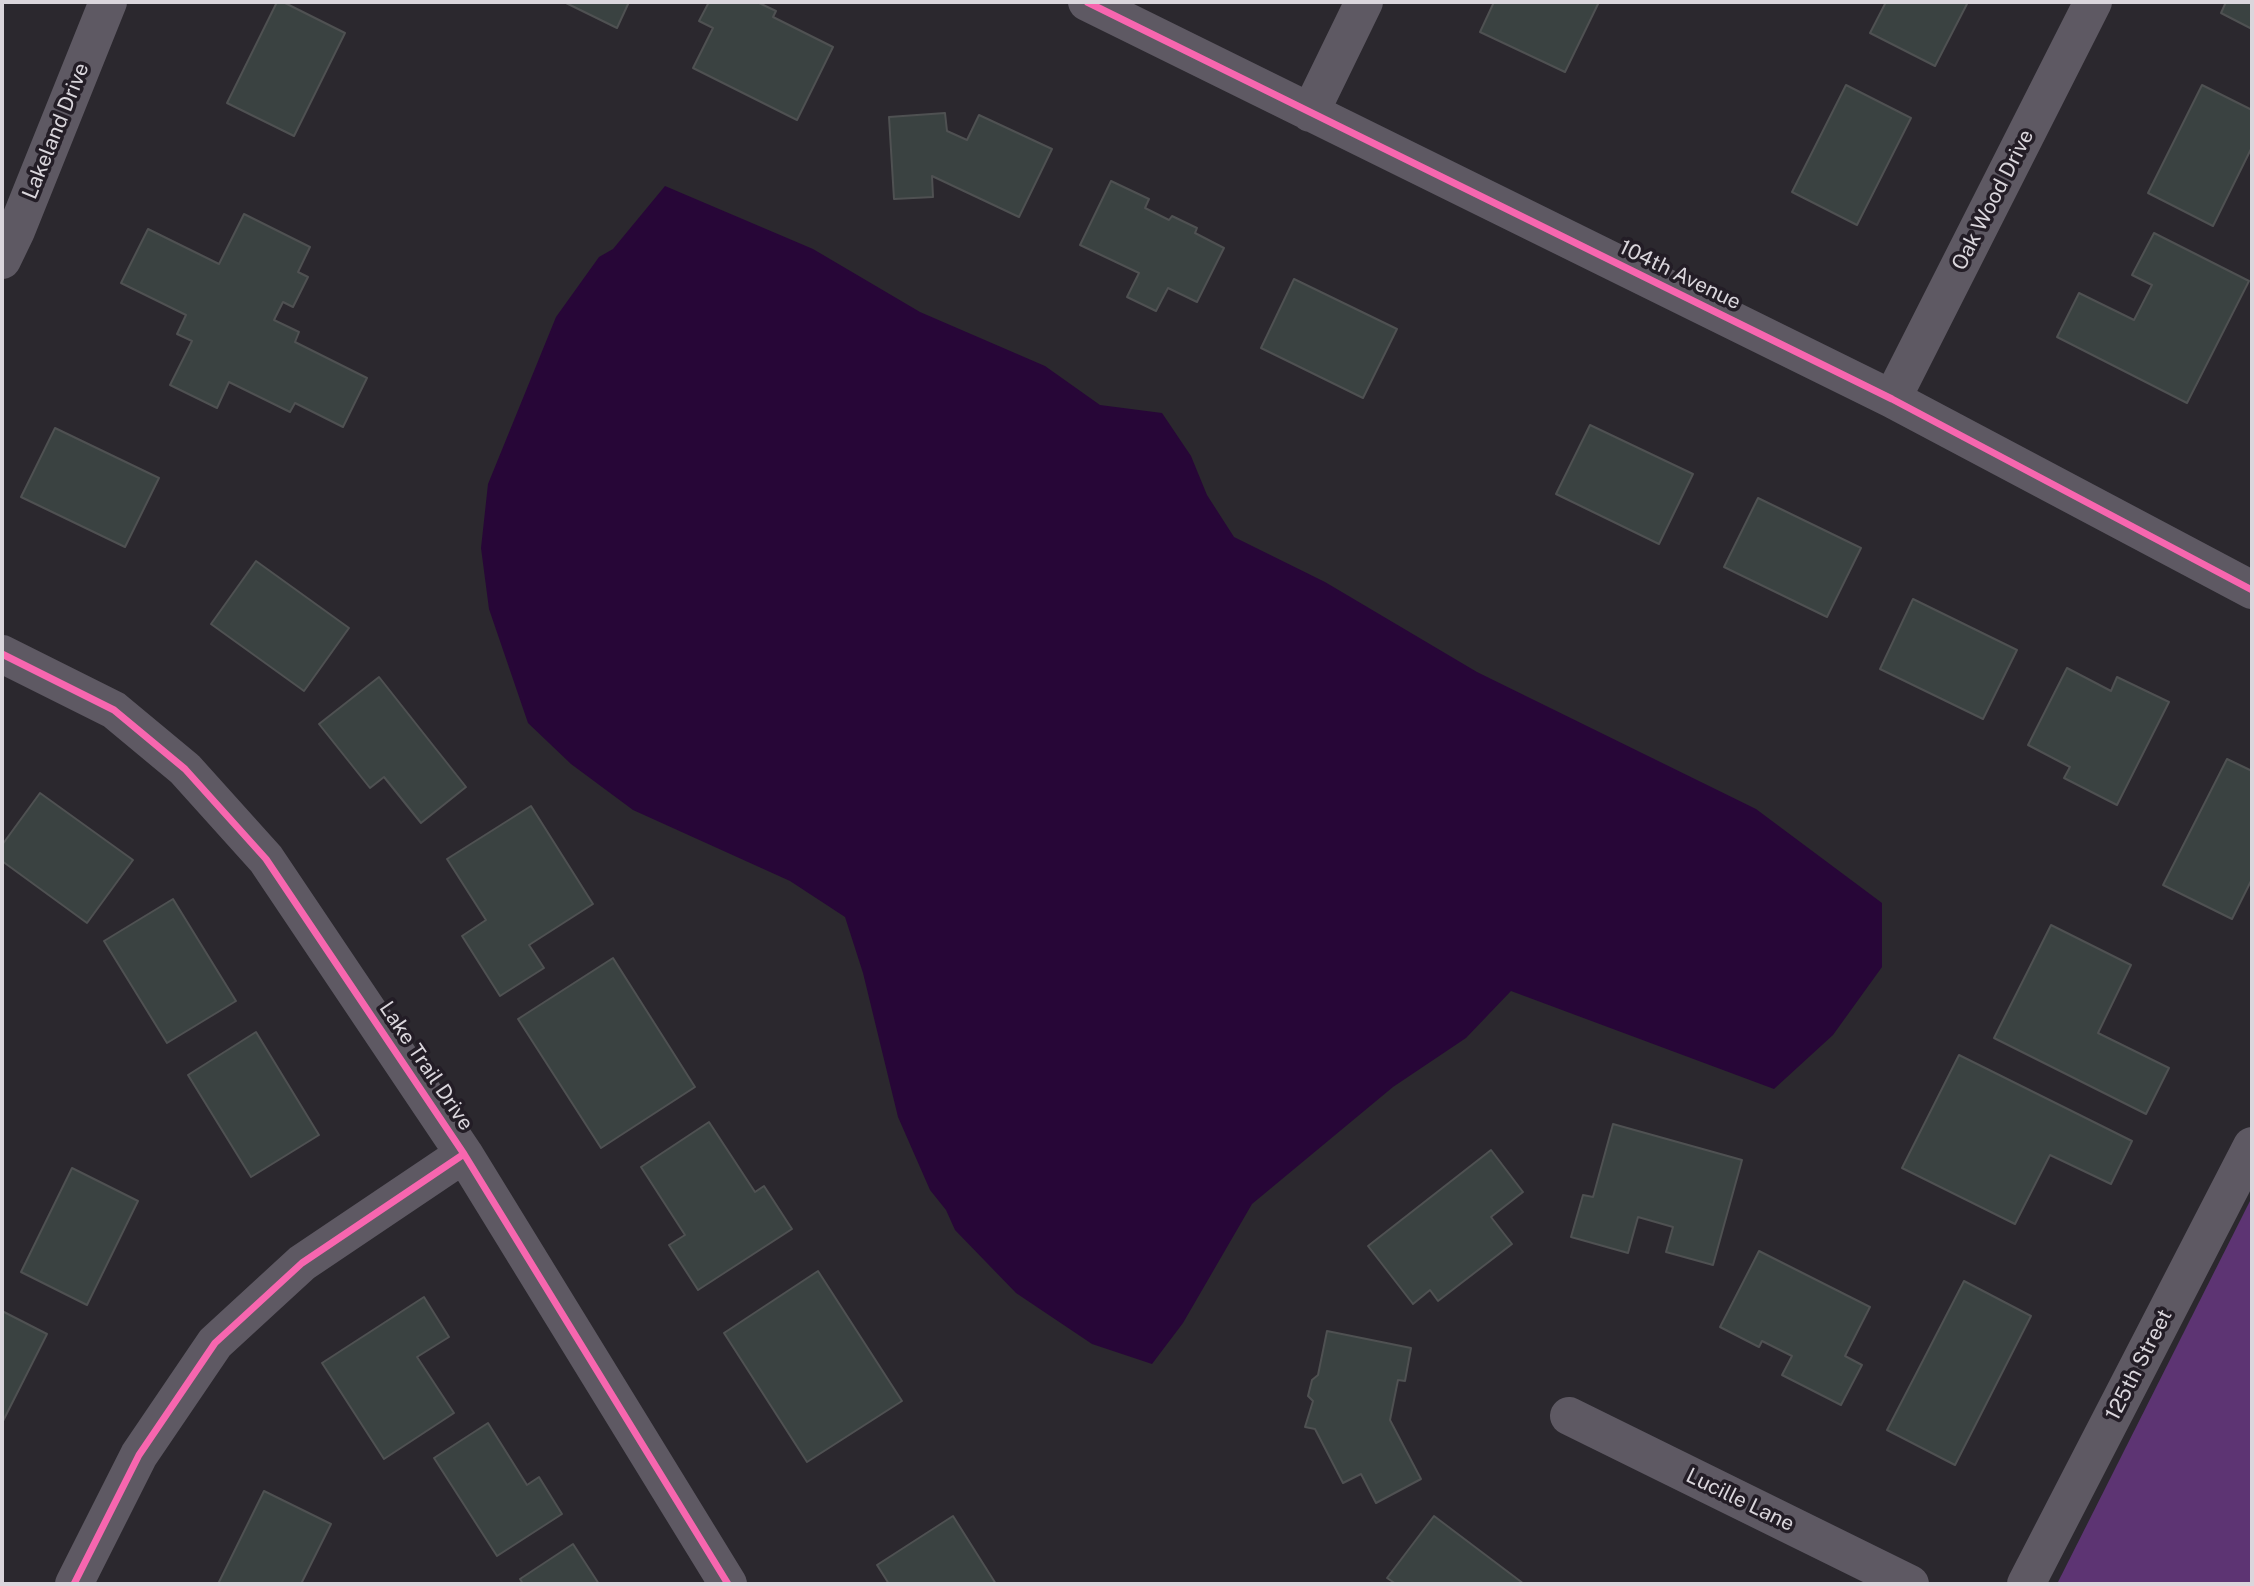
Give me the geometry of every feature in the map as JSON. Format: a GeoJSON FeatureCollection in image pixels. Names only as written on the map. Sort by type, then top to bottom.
{"type":"FeatureCollection","features":[{"type":"Feature","properties":{"kind":"street","name":"Lakeland Drive"},"geometry":{"type":"LineString","coordinates":[[2,260],[108,2]]}},
{"type":"Feature","properties":{"kind":"street","name":"104th Avenue"},"geometry":{"type":"LineString","coordinates":[[1087,2],[1892,399],[2252,590]]}},
{"type":"Feature","properties":{"kind":"street"},"geometry":{"type":"LineString","coordinates":[[1310,113],[1364,2]]}},
{"type":"Feature","properties":{"kind":"street","name":"Oak Wood Drive"},"geometry":{"type":"LineString","coordinates":[[1892,399],[2093,2]]}},
{"type":"Feature","properties":{"kind":"street","name":"Lake Trail Drive"},"geometry":{"type":"LineString","coordinates":[[2,654],[114,710],[185,769],[266,859],[464,1154],[728,1584]]}},
{"type":"Feature","properties":{"kind":"street","name":"125th Street"},"geometry":{"type":"LineString","coordinates":[[2025,1584],[2252,1146]]}},
{"type":"Feature","properties":{"kind":"street"},"geometry":{"type":"LineString","coordinates":[[74,1584],[139,1455],[215,1343],[302,1263],[464,1154]]}},
{"type":"Feature","properties":{"kind":"street","name":"Lucille Lane"},"geometry":{"type":"LineString","coordinates":[[1569,1416],[1910,1584]]}},
{"type":"Feature","properties":{"kind":"shaded area"},"geometry":{"type":"Polygon","coordinates":[[[665,186],[813,249],[920,312],[1045,366],[1100,405],[1162,413],[1191,456],[1207,495],[1234,537],[1325,582],[1477,672],[1756,809],[1882,903],[1882,967],[1833,1035],[1774,1089],[1511,991],[1466,1038],[1393,1087],[1252,1204],[1183,1323],[1152,1364],[1092,1344],[1016,1293],[955,1230],[946,1210],[930,1190],[898,1117],[863,973],[845,917],[790,881],[633,810],[571,764],[528,723],[489,609],[481,548],[488,484],[556,317],[599,257],[613,249],[665,186]]]}},
{"type":"Feature","properties":{"kind":"shaded area"},"geometry":{"type":"Polygon","coordinates":[[[2252,1197],[2252,1584],[2057,1584],[2252,1197]]]}},
{"type":"Feature","properties":{"kind":"building"},"geometry":{"type":"Polygon","coordinates":[[[277,2],[283,2],[345,33],[294,136],[227,103],[277,2]]]}},
{"type":"Feature","properties":{"kind":"building"},"geometry":{"type":"Polygon","coordinates":[[[564,2],[629,2],[617,28],[564,2]]]}},
{"type":"Feature","properties":{"kind":"building"},"geometry":{"type":"Polygon","coordinates":[[[709,2],[757,2],[776,11],[773,17],[833,47],[797,120],[693,68],[713,28],[699,21],[709,2]]]}},
{"type":"Feature","properties":{"kind":"building"},"geometry":{"type":"Polygon","coordinates":[[[1494,2],[1599,2],[1565,72],[1480,32],[1494,2]]]}},
{"type":"Feature","properties":{"kind":"building"},"geometry":{"type":"Polygon","coordinates":[[[1886,2],[1968,2],[1935,66],[1870,33],[1886,2]]]}},
{"type":"Feature","properties":{"kind":"building"},"geometry":{"type":"Polygon","coordinates":[[[2226,2],[2252,2],[2252,29],[2221,13],[2226,2]]]}},
{"type":"Feature","properties":{"kind":"building"},"geometry":{"type":"Polygon","coordinates":[[[1846,85],[1911,118],[1857,225],[1792,192],[1846,85]]]}},
{"type":"Feature","properties":{"kind":"building"},"geometry":{"type":"Polygon","coordinates":[[[2202,85],[2252,110],[2252,147],[2213,226],[2148,193],[2202,85]]]}},
{"type":"Feature","properties":{"kind":"building"},"geometry":{"type":"Polygon","coordinates":[[[945,113],[947,131],[967,140],[979,115],[1052,149],[1019,217],[932,176],[933,197],[894,199],[889,117],[945,113]]]}},
{"type":"Feature","properties":{"kind":"building"},"geometry":{"type":"Polygon","coordinates":[[[1111,181],[1149,199],[1145,208],[1169,220],[1172,216],[1197,228],[1195,233],[1224,248],[1197,302],[1168,288],[1156,311],[1127,297],[1139,273],[1080,245],[1111,181]]]}},
{"type":"Feature","properties":{"kind":"building"},"geometry":{"type":"Polygon","coordinates":[[[244,214],[310,247],[298,272],[308,277],[293,307],[283,302],[274,320],[299,332],[295,342],[367,378],[343,427],[295,403],[290,412],[229,382],[217,408],[170,385],[192,341],[177,334],[186,315],[121,283],[148,229],[219,264],[244,214]]]}},
{"type":"Feature","properties":{"kind":"building"},"geometry":{"type":"Polygon","coordinates":[[[2154,233],[2249,281],[2187,403],[2057,337],[2079,293],[2134,320],[2152,285],[2132,275],[2154,233]]]}},
{"type":"Feature","properties":{"kind":"building"},"geometry":{"type":"Polygon","coordinates":[[[1294,279],[1397,329],[1363,398],[1261,348],[1294,279]]]}},
{"type":"Feature","properties":{"kind":"building"},"geometry":{"type":"Polygon","coordinates":[[[1590,425],[1693,474],[1659,544],[1556,494],[1590,425]]]}},
{"type":"Feature","properties":{"kind":"building"},"geometry":{"type":"Polygon","coordinates":[[[55,428],[159,478],[125,547],[21,497],[55,428]]]}},
{"type":"Feature","properties":{"kind":"building"},"geometry":{"type":"Polygon","coordinates":[[[1758,498],[1861,548],[1827,617],[1724,567],[1758,498]]]}},
{"type":"Feature","properties":{"kind":"building"},"geometry":{"type":"Polygon","coordinates":[[[256,561],[349,628],[304,691],[211,624],[256,561]]]}},
{"type":"Feature","properties":{"kind":"building"},"geometry":{"type":"Polygon","coordinates":[[[1913,599],[2017,650],[1983,719],[1880,669],[1913,599]]]}},
{"type":"Feature","properties":{"kind":"building"},"geometry":{"type":"Polygon","coordinates":[[[2067,668],[2111,691],[2117,677],[2169,702],[2117,805],[2064,778],[2070,767],[2028,745],[2067,668]]]}},
{"type":"Feature","properties":{"kind":"building"},"geometry":{"type":"Polygon","coordinates":[[[379,677],[466,787],[421,823],[384,777],[370,788],[319,724],[379,677]]]}},
{"type":"Feature","properties":{"kind":"building"},"geometry":{"type":"Polygon","coordinates":[[[2227,759],[2252,771],[2252,879],[2232,919],[2163,885],[2227,759]]]}},
{"type":"Feature","properties":{"kind":"building"},"geometry":{"type":"Polygon","coordinates":[[[40,793],[133,860],[87,923],[2,861],[2,845],[40,793]]]}},
{"type":"Feature","properties":{"kind":"building"},"geometry":{"type":"Polygon","coordinates":[[[531,806],[593,904],[529,945],[544,968],[500,996],[462,936],[486,920],[447,859],[531,806]]]}},
{"type":"Feature","properties":{"kind":"building"},"geometry":{"type":"Polygon","coordinates":[[[173,899],[236,1001],[167,1043],[104,941],[173,899]]]}},
{"type":"Feature","properties":{"kind":"building"},"geometry":{"type":"Polygon","coordinates":[[[2051,925],[2131,965],[2098,1033],[2169,1068],[2146,1114],[1994,1038],[2051,925]]]}},
{"type":"Feature","properties":{"kind":"building"},"geometry":{"type":"Polygon","coordinates":[[[613,958],[695,1087],[601,1148],[518,1019],[613,958]]]}},
{"type":"Feature","properties":{"kind":"building"},"geometry":{"type":"Polygon","coordinates":[[[256,1032],[319,1135],[251,1177],[188,1075],[256,1032]]]}},
{"type":"Feature","properties":{"kind":"building"},"geometry":{"type":"Polygon","coordinates":[[[1959,1055],[2132,1141],[2111,1184],[2050,1155],[2015,1224],[1902,1168],[1959,1055]]]}},
{"type":"Feature","properties":{"kind":"building"},"geometry":{"type":"Polygon","coordinates":[[[709,1122],[755,1192],[764,1186],[792,1229],[698,1290],[669,1245],[685,1235],[641,1167],[709,1122]]]}},
{"type":"Feature","properties":{"kind":"building"},"geometry":{"type":"Polygon","coordinates":[[[1613,1124],[1742,1160],[1713,1265],[1666,1252],[1673,1227],[1638,1217],[1628,1253],[1571,1237],[1583,1195],[1593,1197],[1613,1124]]]}},
{"type":"Feature","properties":{"kind":"building"},"geometry":{"type":"Polygon","coordinates":[[[1491,1150],[1523,1192],[1491,1217],[1512,1244],[1438,1301],[1430,1290],[1413,1304],[1368,1246],[1491,1150]]]}},
{"type":"Feature","properties":{"kind":"building"},"geometry":{"type":"Polygon","coordinates":[[[72,1168],[138,1201],[87,1305],[21,1272],[72,1168]]]}},
{"type":"Feature","properties":{"kind":"building"},"geometry":{"type":"Polygon","coordinates":[[[1759,1251],[1870,1307],[1845,1356],[1862,1365],[1841,1405],[1782,1375],[1792,1356],[1762,1341],[1759,1347],[1720,1327],[1759,1251]]]}},
{"type":"Feature","properties":{"kind":"building"},"geometry":{"type":"Polygon","coordinates":[[[818,1271],[902,1401],[807,1462],[724,1333],[818,1271]]]}},
{"type":"Feature","properties":{"kind":"building"},"geometry":{"type":"Polygon","coordinates":[[[1964,1281],[2031,1316],[1955,1465],[1887,1430],[1964,1281]]]}},
{"type":"Feature","properties":{"kind":"building"},"geometry":{"type":"Polygon","coordinates":[[[424,1297],[449,1337],[417,1357],[454,1413],[384,1459],[322,1363],[424,1297]]]}},
{"type":"Feature","properties":{"kind":"building"},"geometry":{"type":"Polygon","coordinates":[[[2,1311],[47,1334],[2,1423],[2,1311]]]}},
{"type":"Feature","properties":{"kind":"building"},"geometry":{"type":"Polygon","coordinates":[[[1327,1331],[1411,1348],[1405,1381],[1398,1380],[1390,1420],[1421,1479],[1376,1503],[1361,1474],[1343,1483],[1315,1429],[1305,1427],[1313,1401],[1308,1396],[1312,1380],[1318,1375],[1327,1331]]]}},
{"type":"Feature","properties":{"kind":"building"},"geometry":{"type":"Polygon","coordinates":[[[488,1423],[527,1485],[539,1477],[562,1514],[497,1556],[434,1458],[488,1423]]]}},
{"type":"Feature","properties":{"kind":"building"},"geometry":{"type":"Polygon","coordinates":[[[264,1491],[331,1524],[301,1584],[218,1584],[264,1491]]]}},
{"type":"Feature","properties":{"kind":"building"},"geometry":{"type":"Polygon","coordinates":[[[953,1516],[996,1584],[889,1584],[877,1565],[953,1516]]]}},
{"type":"Feature","properties":{"kind":"building"},"geometry":{"type":"Polygon","coordinates":[[[1434,1516],[1524,1584],[1396,1584],[1387,1578],[1434,1516]]]}},
{"type":"Feature","properties":{"kind":"building"},"geometry":{"type":"Polygon","coordinates":[[[573,1544],[599,1584],[523,1584],[520,1579],[573,1544]]]}},
{"type":"Feature","properties":{"kind":"cycle path"},"geometry":{"type":"LineString","coordinates":[[1087,2],[1892,399],[2252,590]]}},
{"type":"Feature","properties":{"kind":"cycle path"},"geometry":{"type":"LineString","coordinates":[[2,654],[114,710],[185,769],[266,859],[464,1154],[728,1584]]}},
{"type":"Feature","properties":{"kind":"cycle path"},"geometry":{"type":"LineString","coordinates":[[74,1584],[139,1455],[215,1343],[302,1263],[464,1154]]}}]}
